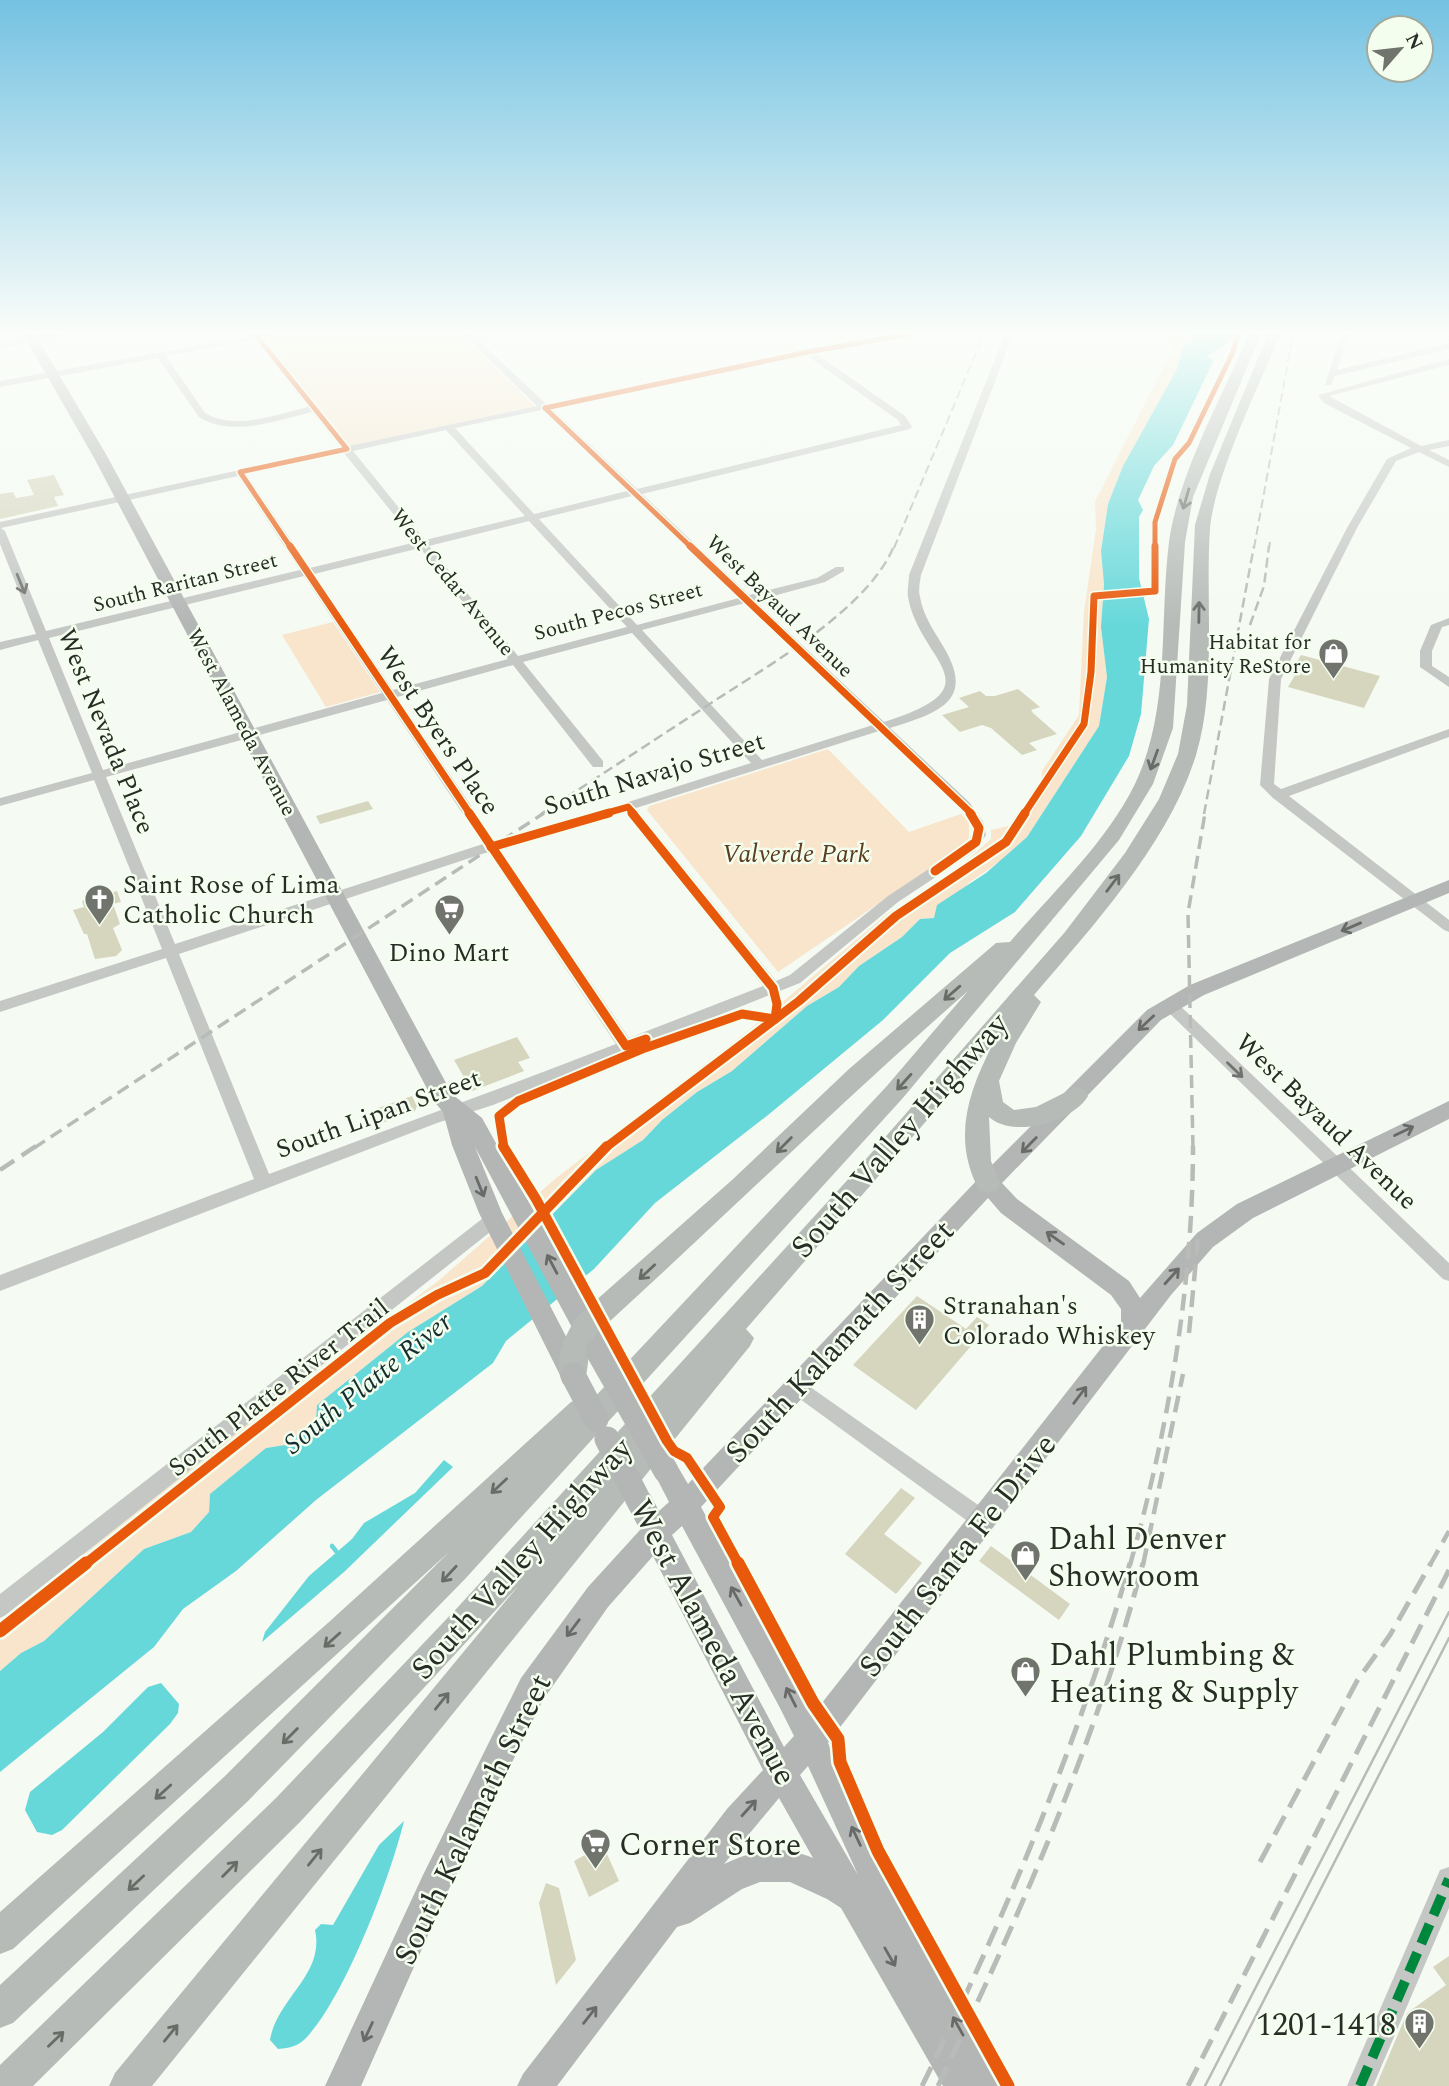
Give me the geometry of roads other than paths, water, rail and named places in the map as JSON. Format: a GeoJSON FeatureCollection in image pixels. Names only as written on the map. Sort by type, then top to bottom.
{"type":"FeatureCollection","features":[{"type":"Feature","properties":{"kind":"highway","name":"South Valley Highway"},"geometry":{"type":"LineString","coordinates":[[0,2010],[243,1782],[361,1665],[829,1165],[927,1056],[1112,836],[1142,790],[1156,757],[1166,714],[1177,542],[1182,510],[1212,431]]}},
{"type":"Feature","properties":{"kind":"highway","name":"South Valley Highway"},"geometry":{"type":"LineString","coordinates":[[6,2086],[289,1810],[469,1618],[861,1182],[1072,937],[1150,833],[1174,789],[1193,729],[1200,562],[1205,517],[1217,474],[1234,431]]}},
{"type":"Feature","properties":{"kind":"highway"},"geometry":{"type":"LineString","coordinates":[[573,1375],[573,1345],[580,1316],[741,1187],[857,1075],[1025,929],[1075,881]]}},
{"type":"Feature","properties":{"kind":"highway"},"geometry":{"type":"LineString","coordinates":[[988,1183],[977,1158],[975,1136],[979,1108],[1011,1031],[1072,937]]}},
{"type":"Feature","properties":{"kind":"highway"},"geometry":{"type":"LineString","coordinates":[[988,1082],[992,1105],[1010,1119],[1026,1120],[1040,1116],[1076,1096]]}},
{"type":"Feature","properties":{"kind":"highway"},"geometry":{"type":"LineString","coordinates":[[0,1936],[340,1633],[558,1433],[829,1165]]}},
{"type":"Feature","properties":{"kind":"highway"},"geometry":{"type":"LineString","coordinates":[[128,2086],[768,1304],[861,1182]]}},
{"type":"Feature","properties":{"kind":"main road","name":"West Alameda Avenue"},"geometry":{"type":"LineString","coordinates":[[84,431],[444,1100],[474,1124],[685,1504],[812,1739],[865,1855],[991,2086]]}},
{"type":"Feature","properties":{"kind":"main road","name":"South Kalamath Street"},"geometry":{"type":"LineString","coordinates":[[344,2086],[434,1886],[532,1689],[577,1622],[656,1532],[1140,1027],[1169,1004],[1449,886]]}},
{"type":"Feature","properties":{"kind":"main road","name":"South Santa Fe Drive"},"geometry":{"type":"LineString","coordinates":[[535,2086],[664,1921],[738,1820],[812,1739],[985,1521],[1133,1324],[1194,1252],[1217,1230],[1261,1202],[1449,1109]]}},
{"type":"Feature","properties":{"kind":"main road","name":"West Alameda Avenue"},"geometry":{"type":"LineString","coordinates":[[454,1110],[467,1154],[493,1220],[552,1328],[573,1375],[781,1772],[962,2086]]}},
{"type":"Feature","properties":{"kind":"main road"},"geometry":{"type":"LineString","coordinates":[[988,1183],[1009,1206],[1120,1289],[1133,1307],[1133,1324]]}},
{"type":"Feature","properties":{"kind":"main road"},"geometry":{"type":"LineString","coordinates":[[664,1921],[741,1873],[771,1865],[788,1865],[807,1871],[855,1898]]}},
{"type":"Feature","properties":{"kind":"street","name":"West Cedar Avenue"},"geometry":{"type":"LineString","coordinates":[[333,431],[598,764]]}},
{"type":"Feature","properties":{"kind":"street"},"geometry":{"type":"LineString","coordinates":[[0,525],[428,431]]}},
{"type":"Feature","properties":{"kind":"street"},"geometry":{"type":"LineString","coordinates":[[452,431],[760,765]]}},
{"type":"Feature","properties":{"kind":"street","name":"West Bayaud Avenue"},"geometry":{"type":"LineString","coordinates":[[570,431],[972,814],[978,824],[979,835]]}},
{"type":"Feature","properties":{"kind":"street","name":"South Raritan Street"},"geometry":{"type":"LineString","coordinates":[[0,646],[897,431]]}},
{"type":"Feature","properties":{"kind":"street","name":"South Navajo Street"},"geometry":{"type":"LineString","coordinates":[[0,1007],[491,846],[628,807],[881,727],[933,707],[953,683],[949,665],[927,627],[915,597],[915,575],[971,431]]}},
{"type":"Feature","properties":{"kind":"street"},"geometry":{"type":"LineString","coordinates":[[1386,431],[1449,464]]}},
{"type":"Feature","properties":{"kind":"street"},"geometry":{"type":"LineString","coordinates":[[1449,443],[1400,454],[1387,466],[1275,679],[1267,785],[1449,927]]}},
{"type":"Feature","properties":{"kind":"street","name":"West Byers Place"},"geometry":{"type":"LineString","coordinates":[[240,472],[626,1046]]}},
{"type":"Feature","properties":{"kind":"street","name":"West Nevada Place"},"geometry":{"type":"LineString","coordinates":[[0,531],[264,1182]]}},
{"type":"Feature","properties":{"kind":"street","name":"South Pecos Street"},"geometry":{"type":"LineString","coordinates":[[0,802],[389,694],[821,580],[840,569]]}},
{"type":"Feature","properties":{"kind":"street"},"geometry":{"type":"LineString","coordinates":[[1449,621],[1437,625],[1426,652],[1426,667],[1449,683]]}},
{"type":"Feature","properties":{"kind":"street"},"geometry":{"type":"LineString","coordinates":[[1278,795],[1449,733]]}},
{"type":"Feature","properties":{"kind":"street"},"geometry":{"type":"LineString","coordinates":[[628,807],[773,988]]}},
{"type":"Feature","properties":{"kind":"street","name":"South Lipan Street"},"geometry":{"type":"LineString","coordinates":[[0,1283],[454,1110],[487,1101],[795,979],[893,899],[970,848],[979,835]]}},
{"type":"Feature","properties":{"kind":"street","name":"West Bayaud Avenue"},"geometry":{"type":"LineString","coordinates":[[1169,1004],[1449,1274]]}},
{"type":"Feature","properties":{"kind":"street"},"geometry":{"type":"LineString","coordinates":[[0,1607],[493,1220]]}},
{"type":"Feature","properties":{"kind":"street"},"geometry":{"type":"LineString","coordinates":[[796,1385],[985,1521]]}},
{"type":"Feature","properties":{"kind":"street"},"geometry":{"type":"LineString","coordinates":[[1360,2086],[1449,1879]]}},
{"type":"Feature","properties":{"kind":"water","name":"South Platte River"},"geometry":{"type":"Polygon","coordinates":[[[1142,431],[1180,431],[1173,445],[1154,466],[1138,500],[1143,510],[1139,517],[1139,578],[1149,619],[1141,714],[1129,756],[1081,836],[1015,912],[950,953],[883,1020],[768,1115],[655,1203],[594,1269],[506,1341],[493,1363],[316,1500],[236,1571],[183,1609],[154,1647],[0,1772],[0,1671],[21,1653],[44,1641],[144,1549],[191,1532],[209,1512],[210,1494],[266,1448],[285,1445],[316,1420],[317,1405],[408,1332],[482,1286],[596,1170],[643,1140],[662,1120],[697,1092],[732,1071],[807,1006],[839,987],[859,966],[902,937],[920,919],[934,918],[937,905],[986,873],[1027,837],[1099,726],[1107,677],[1101,627],[1104,584],[1101,551],[1108,504],[1123,466],[1142,431]]]}},
{"type":"Feature","properties":{"kind":"water"},"geometry":{"type":"Polygon","coordinates":[[[444,1460],[453,1467],[344,1572],[262,1642],[265,1632],[309,1576],[352,1539],[364,1523],[415,1493],[444,1460]]]}},
{"type":"Feature","properties":{"kind":"water"},"geometry":{"type":"Polygon","coordinates":[[[161,1683],[179,1704],[178,1713],[170,1724],[62,1830],[52,1835],[37,1832],[25,1810],[30,1792],[103,1732],[148,1687],[161,1683]]]}},
{"type":"Feature","properties":{"kind":"water"},"geometry":{"type":"Polygon","coordinates":[[[404,1821],[365,1934],[337,1993],[304,2040],[294,2046],[278,2049],[270,2040],[274,2025],[307,1974],[316,1946],[315,1930],[321,1924],[333,1925],[379,1845],[404,1821]]]}},
{"type":"Feature","properties":{"kind":"waterway"},"geometry":{"type":"LineString","coordinates":[[332,1546],[336,1551]]}},
{"type":"Feature","properties":{"kind":"tram line"},"geometry":{"type":"LineString","coordinates":[[1205,2086],[1449,1612]]}},
{"type":"Feature","properties":{"kind":"tram line"},"geometry":{"type":"LineString","coordinates":[[1220,2086],[1449,1638]]}},
{"type":"Feature","properties":{"kind":"railway"},"geometry":{"type":"LineString","coordinates":[[894,548],[943,431]]}},
{"type":"Feature","properties":{"kind":"railway"},"geometry":{"type":"LineString","coordinates":[[1254,548],[1275,431]]}},
{"type":"Feature","properties":{"kind":"railway"},"geometry":{"type":"LineString","coordinates":[[1269,548],[1270,542]]}},
{"type":"Feature","properties":{"kind":"railway"},"geometry":{"type":"LineString","coordinates":[[541,814],[810,638],[861,594],[894,546]]}},
{"type":"Feature","properties":{"kind":"railway"},"geometry":{"type":"LineString","coordinates":[[1204,814],[1254,546]]}},
{"type":"Feature","properties":{"kind":"railway"},"geometry":{"type":"LineString","coordinates":[[1250,625],[1264,586],[1269,546]]}},
{"type":"Feature","properties":{"kind":"railway"},"geometry":{"type":"LineString","coordinates":[[34,1148],[544,813]]}},
{"type":"Feature","properties":{"kind":"railway"},"geometry":{"type":"LineString","coordinates":[[1193,1147],[1188,913],[1205,813]]}},
{"type":"Feature","properties":{"kind":"railway"},"geometry":{"type":"LineString","coordinates":[[0,1170],[36,1146]]}},
{"type":"Feature","properties":{"kind":"railway"},"geometry":{"type":"LineString","coordinates":[[1130,1565],[1156,1463],[1176,1357],[1188,1251],[1193,1147]]}},
{"type":"Feature","properties":{"kind":"railway"},"geometry":{"type":"LineString","coordinates":[[1189,1333],[1198,1239]]}},
{"type":"Feature","properties":{"kind":"railway"},"geometry":{"type":"LineString","coordinates":[[1143,1565],[1183,1374]]}},
{"type":"Feature","properties":{"kind":"railway"},"geometry":{"type":"LineString","coordinates":[[1430,1565],[1449,1531]]}},
{"type":"Feature","properties":{"kind":"railway"},"geometry":{"type":"LineString","coordinates":[[922,2086],[1011,1894],[1038,1829],[1087,1698],[1130,1563]]}},
{"type":"Feature","properties":{"kind":"railway"},"geometry":{"type":"LineString","coordinates":[[938,2086],[998,1958],[1053,1829],[1102,1699],[1143,1563]]}},
{"type":"Feature","properties":{"kind":"railway"},"geometry":{"type":"LineString","coordinates":[[1260,1862],[1357,1681],[1390,1635],[1431,1563]]}},
{"type":"Feature","properties":{"kind":"railway"},"geometry":{"type":"LineString","coordinates":[[1188,2086],[1449,1570]]}},
{"type":"Feature","properties":{"kind":"place","name":"Habitat for Humanity ReStore"},"geometry":{"type":"Point","coordinates":[1334,681]}},
{"type":"Feature","properties":{"kind":"place","name":"Saint Rose of Lima Catholic Church"},"geometry":{"type":"Point","coordinates":[100,926]}},
{"type":"Feature","properties":{"kind":"place","name":"Dino Mart"},"geometry":{"type":"Point","coordinates":[449,936]}},
{"type":"Feature","properties":{"kind":"place","name":"Stranahan's Colorado Whiskey"},"geometry":{"type":"Point","coordinates":[920,1347]}},
{"type":"Feature","properties":{"kind":"place","name":"Dahl Denver Showroom"},"geometry":{"type":"Point","coordinates":[1025,1583]}},
{"type":"Feature","properties":{"kind":"place","name":"Dahl Plumbing & Heating & Supply"},"geometry":{"type":"Point","coordinates":[1026,1699]}},
{"type":"Feature","properties":{"kind":"place","name":"Corner Store"},"geometry":{"type":"Point","coordinates":[596,1871]}},
{"type":"Feature","properties":{"kind":"place","name":"1201-1418"},"geometry":{"type":"Point","coordinates":[1419,2051]}},
{"type":"Feature","properties":{"kind":"park label","name":"Valverde Park"},"geometry":{"type":"Point","coordinates":[796,853]}}]}
